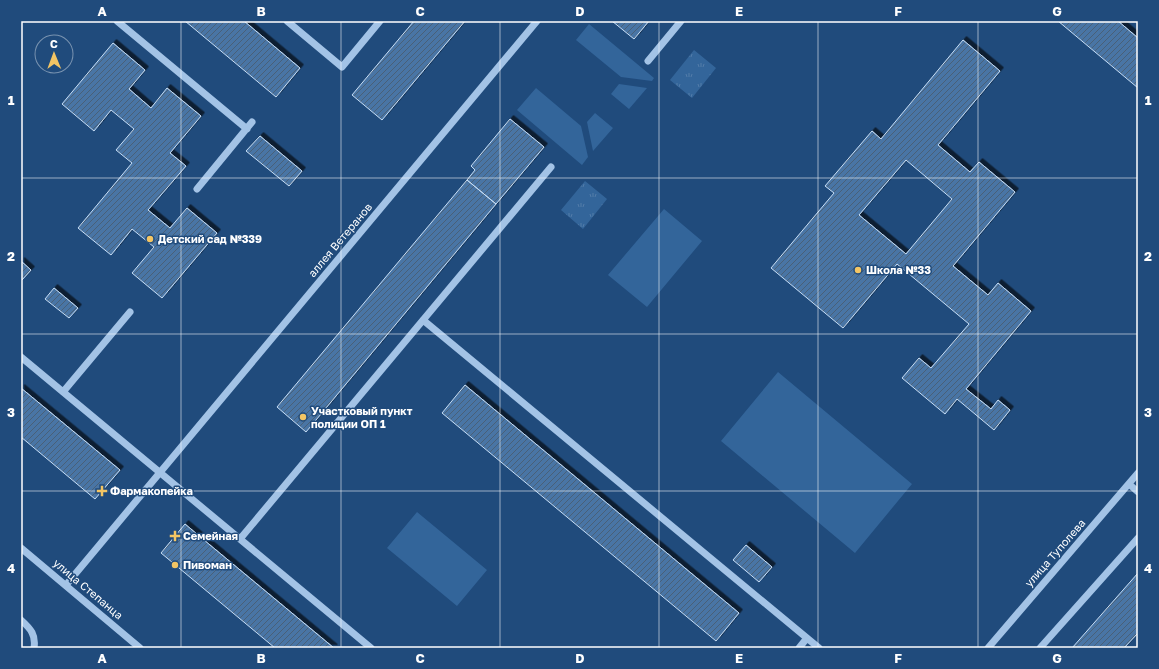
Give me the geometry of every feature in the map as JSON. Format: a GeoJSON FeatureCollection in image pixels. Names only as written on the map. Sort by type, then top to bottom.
{"type":"FeatureCollection","features":[{"type":"Feature","properties":{"kind":"street"},"geometry":{"type":"LineString","coordinates":[[117,21],[247,129]]}},
{"type":"Feature","properties":{"kind":"street"},"geometry":{"type":"LineString","coordinates":[[287,21],[342,67],[380,21]]}},
{"type":"Feature","properties":{"kind":"street","name":"аллея Ветеранов"},"geometry":{"type":"LineString","coordinates":[[66,585],[537,21]]}},
{"type":"Feature","properties":{"kind":"street"},"geometry":{"type":"LineString","coordinates":[[648,61],[681,21]]}},
{"type":"Feature","properties":{"kind":"street"},"geometry":{"type":"LineString","coordinates":[[197,189],[252,122]]}},
{"type":"Feature","properties":{"kind":"street"},"geometry":{"type":"LineString","coordinates":[[240,539],[551,167]]}},
{"type":"Feature","properties":{"kind":"street"},"geometry":{"type":"LineString","coordinates":[[63,392],[130,312]]}},
{"type":"Feature","properties":{"kind":"street"},"geometry":{"type":"LineString","coordinates":[[423,320],[819,648]]}},
{"type":"Feature","properties":{"kind":"street"},"geometry":{"type":"LineString","coordinates":[[21,357],[371,648]]}},
{"type":"Feature","properties":{"kind":"street","name":"улица Туполева"},"geometry":{"type":"LineString","coordinates":[[988,648],[1138,473]]}},
{"type":"Feature","properties":{"kind":"street"},"geometry":{"type":"LineString","coordinates":[[1129,484],[1138,492]]}},
{"type":"Feature","properties":{"kind":"street"},"geometry":{"type":"LineString","coordinates":[[1040,648],[1138,538]]}},
{"type":"Feature","properties":{"kind":"street","name":"улица Степанца"},"geometry":{"type":"LineString","coordinates":[[21,548],[140,648]]}},
{"type":"Feature","properties":{"kind":"street"},"geometry":{"type":"LineString","coordinates":[[21,620],[30,628],[35,640],[34,648]]}},
{"type":"Feature","properties":{"kind":"street"},"geometry":{"type":"LineString","coordinates":[[799,648],[807,638]]}},
{"type":"Feature","properties":{"kind":"green space"},"geometry":{"type":"Polygon","coordinates":[[[589,24],[654,78],[652,81],[621,77],[576,40],[589,24]]]}},
{"type":"Feature","properties":{"kind":"green space"},"geometry":{"type":"Polygon","coordinates":[[[694,50],[716,68],[692,98],[670,80],[694,50]]]}},
{"type":"Feature","properties":{"kind":"green space"},"geometry":{"type":"Polygon","coordinates":[[[619,84],[647,88],[629,109],[611,94],[619,84]]]}},
{"type":"Feature","properties":{"kind":"green space"},"geometry":{"type":"Polygon","coordinates":[[[536,88],[581,126],[588,157],[582,165],[517,110],[536,88]]]}},
{"type":"Feature","properties":{"kind":"green space"},"geometry":{"type":"Polygon","coordinates":[[[595,113],[613,128],[593,151],[587,122],[595,113]]]}},
{"type":"Feature","properties":{"kind":"green space"},"geometry":{"type":"Polygon","coordinates":[[[585,181],[607,199],[583,229],[561,210],[585,181]]]}},
{"type":"Feature","properties":{"kind":"green space"},"geometry":{"type":"Polygon","coordinates":[[[664,209],[702,241],[647,307],[608,275],[664,209]]]}},
{"type":"Feature","properties":{"kind":"green space"},"geometry":{"type":"Polygon","coordinates":[[[778,372],[912,484],[855,553],[721,441],[778,372]]]}},
{"type":"Feature","properties":{"kind":"green space"},"geometry":{"type":"Polygon","coordinates":[[[417,512],[487,570],[457,606],[387,548],[417,512]]]}},
{"type":"Feature","properties":{"kind":"building"},"geometry":{"type":"Polygon","coordinates":[[[185,21],[244,21],[300,68],[276,97],[185,21]]]}},
{"type":"Feature","properties":{"kind":"building"},"geometry":{"type":"Polygon","coordinates":[[[414,21],[465,21],[382,120],[352,95],[414,21]]]}},
{"type":"Feature","properties":{"kind":"building"},"geometry":{"type":"Polygon","coordinates":[[[612,21],[649,21],[634,39],[612,21]]]}},
{"type":"Feature","properties":{"kind":"building"},"geometry":{"type":"Polygon","coordinates":[[[1058,21],[1118,21],[1138,38],[1138,88],[1058,21]]]}},
{"type":"Feature","properties":{"kind":"building"},"geometry":{"type":"Polygon","coordinates":[[[963,40],[1000,71],[938,145],[970,172],[979,162],[1015,192],[953,266],[988,295],[998,283],[1031,311],[966,389],[991,409],[998,400],[1010,410],[994,430],[957,399],[945,414],[902,378],[919,358],[931,368],[969,324],[897,264],[843,328],[771,268],[834,193],[825,186],[872,131],[881,139],[963,40]],[[906,160],[859,215],[906,254],[952,199],[906,160]]]}},
{"type":"Feature","properties":{"kind":"building"},"geometry":{"type":"Polygon","coordinates":[[[113,43],[145,70],[129,89],[151,108],[167,88],[201,116],[170,153],[186,166],[148,210],[170,228],[187,208],[217,233],[162,298],[132,273],[154,247],[132,229],[111,255],[78,228],[132,163],[116,150],[134,129],[111,110],[94,131],[62,104],[113,43]]]}},
{"type":"Feature","properties":{"kind":"building"},"geometry":{"type":"Polygon","coordinates":[[[510,119],[544,147],[496,204],[467,180],[475,170],[471,166],[510,119]]]}},
{"type":"Feature","properties":{"kind":"building"},"geometry":{"type":"Polygon","coordinates":[[[260,136],[302,171],[289,186],[246,151],[260,136]]]}},
{"type":"Feature","properties":{"kind":"building"},"geometry":{"type":"Polygon","coordinates":[[[467,180],[496,204],[306,432],[277,407],[467,180]]]}},
{"type":"Feature","properties":{"kind":"building"},"geometry":{"type":"Polygon","coordinates":[[[21,261],[31,270],[22,280],[21,279],[21,261]]]}},
{"type":"Feature","properties":{"kind":"building"},"geometry":{"type":"Polygon","coordinates":[[[54,288],[78,308],[69,318],[45,299],[54,288]]]}},
{"type":"Feature","properties":{"kind":"building"},"geometry":{"type":"Polygon","coordinates":[[[465,385],[739,613],[716,641],[442,413],[465,385]]]}},
{"type":"Feature","properties":{"kind":"building"},"geometry":{"type":"Polygon","coordinates":[[[21,388],[120,470],[95,499],[21,437],[21,388]]]}},
{"type":"Feature","properties":{"kind":"building"},"geometry":{"type":"Polygon","coordinates":[[[185,524],[334,648],[275,648],[161,553],[185,524]]]}},
{"type":"Feature","properties":{"kind":"building"},"geometry":{"type":"Polygon","coordinates":[[[746,545],[772,567],[759,582],[733,560],[746,545]]]}},
{"type":"Feature","properties":{"kind":"building"},"geometry":{"type":"Polygon","coordinates":[[[1138,573],[1138,633],[1124,648],[1072,648],[1138,573]]]}},
{"type":"Feature","properties":{"kind":"place","name":"Детский сад №339"},"geometry":{"type":"Point","coordinates":[150,239]}},
{"type":"Feature","properties":{"kind":"place","name":"Школа №33"},"geometry":{"type":"Point","coordinates":[858,270]}},
{"type":"Feature","properties":{"kind":"place","name":"Участковый пункт полиции ОП 1"},"geometry":{"type":"Point","coordinates":[303,417]}},
{"type":"Feature","properties":{"kind":"place","name":"Фармакопейка"},"geometry":{"type":"Point","coordinates":[102,491]}},
{"type":"Feature","properties":{"kind":"place","name":"Семейная"},"geometry":{"type":"Point","coordinates":[175,536]}},
{"type":"Feature","properties":{"kind":"place","name":"Пивоман"},"geometry":{"type":"Point","coordinates":[175,565]}}]}
